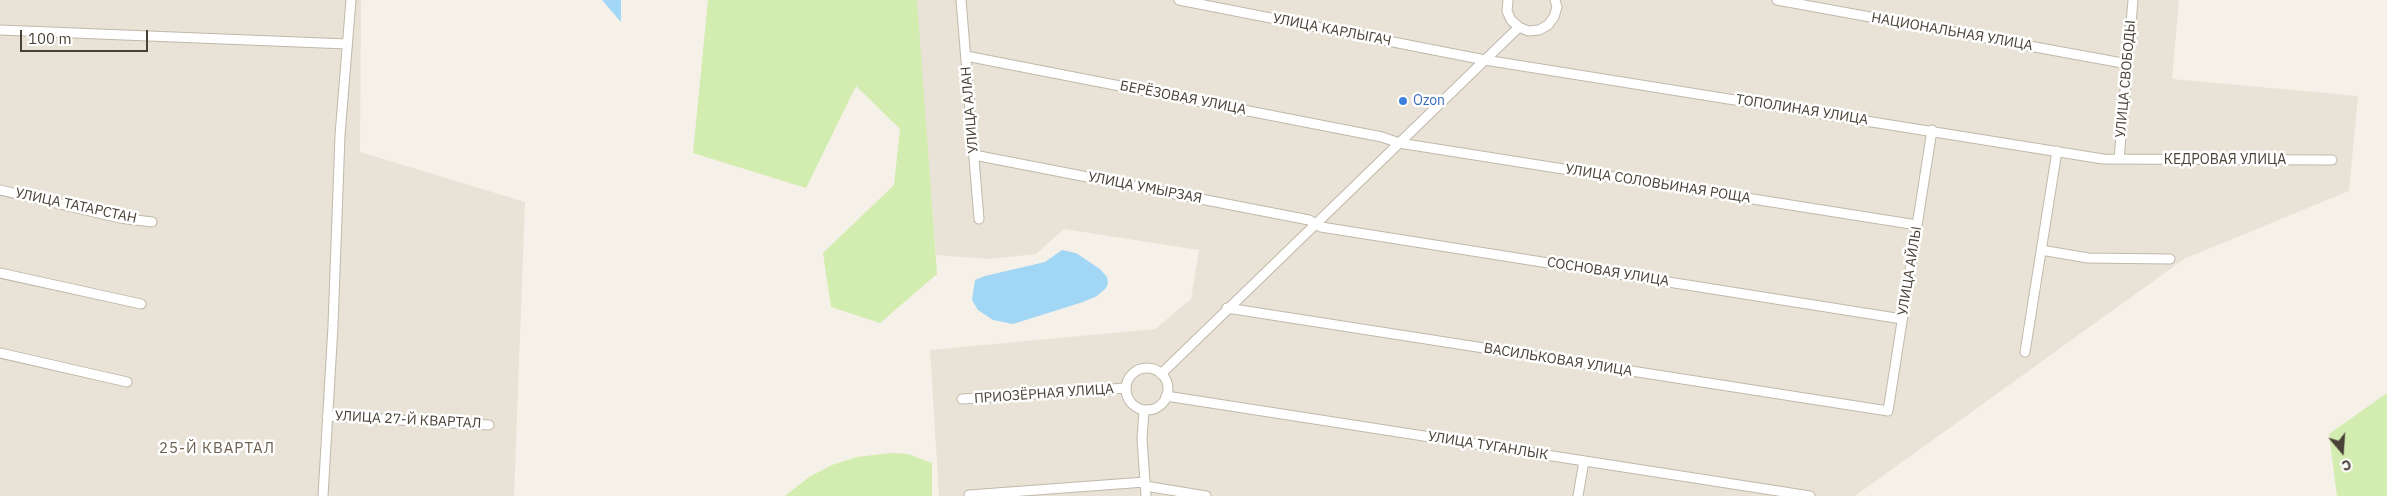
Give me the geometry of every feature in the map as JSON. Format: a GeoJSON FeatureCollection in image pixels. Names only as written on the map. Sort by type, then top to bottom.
{"type":"FeatureCollection","features":[{"type":"Feature","properties":{"kind":"street"},"geometry":{"type":"LineString","coordinates":[[323,496],[333,326],[340,134],[351,0]]}},
{"type":"Feature","properties":{"kind":"street","name":"УЛИЦА АЛАН"},"geometry":{"type":"LineString","coordinates":[[961,0],[979,219]]}},
{"type":"Feature","properties":{"kind":"street","name":"УЛИЦА КАРЛЫГАЧ"},"geometry":{"type":"LineString","coordinates":[[1179,0],[1485,60]]}},
{"type":"Feature","properties":{"kind":"street"},"geometry":{"type":"LineString","coordinates":[[1508,0],[1507,11],[1511,20],[1519,27],[1528,31],[1539,30],[1548,25],[1554,17],[1557,7],[1555,0]]}},
{"type":"Feature","properties":{"kind":"street","name":"НАЦИОНАЛЬНАЯ УЛИЦА"},"geometry":{"type":"LineString","coordinates":[[1777,0],[2128,64]]}},
{"type":"Feature","properties":{"kind":"street","name":"УЛИЦА СВОБОДЫ"},"geometry":{"type":"LineString","coordinates":[[2119,159],[2133,0]]}},
{"type":"Feature","properties":{"kind":"street"},"geometry":{"type":"LineString","coordinates":[[1161,374],[1519,27]]}},
{"type":"Feature","properties":{"kind":"street"},"geometry":{"type":"LineString","coordinates":[[0,30],[347,44]]}},
{"type":"Feature","properties":{"kind":"street","name":"БЕРЁЗОВАЯ УЛИЦА"},"geometry":{"type":"LineString","coordinates":[[966,56],[1382,137],[1399,142]]}},
{"type":"Feature","properties":{"kind":"street","name":"ТОПОЛИНАЯ УЛИЦА"},"geometry":{"type":"LineString","coordinates":[[1485,60],[1932,130],[2103,159],[2119,159]]}},
{"type":"Feature","properties":{"kind":"street","name":"УЛИЦА АЙЛЫ"},"geometry":{"type":"LineString","coordinates":[[1888,411],[1932,130]]}},
{"type":"Feature","properties":{"kind":"street","name":"УЛИЦА СОЛОВЬИНАЯ РОЩА"},"geometry":{"type":"LineString","coordinates":[[1399,142],[1917,225]]}},
{"type":"Feature","properties":{"kind":"street"},"geometry":{"type":"LineString","coordinates":[[2025,352],[2057,151]]}},
{"type":"Feature","properties":{"kind":"street","name":"УЛИЦА УМЫРЗАЯ"},"geometry":{"type":"LineString","coordinates":[[974,155],[1308,220],[1315,224]]}},
{"type":"Feature","properties":{"kind":"street","name":"КЕДРОВАЯ УЛИЦА"},"geometry":{"type":"LineString","coordinates":[[2119,159],[2332,160]]}},
{"type":"Feature","properties":{"kind":"street","name":"УЛИЦА ТАТАРСТАН"},"geometry":{"type":"LineString","coordinates":[[0,190],[120,218],[152,222]]}},
{"type":"Feature","properties":{"kind":"street","name":"СОСНОВАЯ УЛИЦА"},"geometry":{"type":"LineString","coordinates":[[1315,224],[1321,227],[1902,319]]}},
{"type":"Feature","properties":{"kind":"street"},"geometry":{"type":"LineString","coordinates":[[2041,250],[2088,258],[2170,259]]}},
{"type":"Feature","properties":{"kind":"street"},"geometry":{"type":"LineString","coordinates":[[0,273],[141,304]]}},
{"type":"Feature","properties":{"kind":"street","name":"ВАСИЛЬКОВАЯ УЛИЦА"},"geometry":{"type":"LineString","coordinates":[[1227,308],[1888,411]]}},
{"type":"Feature","properties":{"kind":"street"},"geometry":{"type":"LineString","coordinates":[[0,353],[127,382]]}},
{"type":"Feature","properties":{"kind":"street"},"geometry":{"type":"LineString","coordinates":[[1139,370],[1155,370],[1161,374],[1166,381],[1166,396],[1160,405],[1152,410],[1144,410],[1130,403],[1126,388],[1132,374],[1139,370]]}},
{"type":"Feature","properties":{"kind":"street","name":"ПРИОЗЁРНАЯ УЛИЦА"},"geometry":{"type":"LineString","coordinates":[[962,399],[1126,388]]}},
{"type":"Feature","properties":{"kind":"street","name":"УЛИЦА ТУГАНЛЫК"},"geometry":{"type":"LineString","coordinates":[[1166,396],[1810,496]]}},
{"type":"Feature","properties":{"kind":"street"},"geometry":{"type":"LineString","coordinates":[[1144,410],[1142,439],[1146,496]]}},
{"type":"Feature","properties":{"kind":"street","name":"УЛИЦА 27-Й КВАРТАЛ"},"geometry":{"type":"LineString","coordinates":[[327,416],[489,425]]}},
{"type":"Feature","properties":{"kind":"street"},"geometry":{"type":"LineString","coordinates":[[1578,496],[1584,461]]}},
{"type":"Feature","properties":{"kind":"street"},"geometry":{"type":"LineString","coordinates":[[969,495],[1145,484],[1206,496]]}},
{"type":"Feature","properties":{"kind":"shaded area"},"geometry":{"type":"Polygon","coordinates":[[[0,0],[361,0],[360,152],[525,202],[514,496],[0,496],[0,0]]]}},
{"type":"Feature","properties":{"kind":"shaded area"},"geometry":{"type":"Polygon","coordinates":[[[916,0],[2179,0],[2172,79],[2358,96],[2349,191],[2184,259],[1855,496],[939,496],[930,350],[1155,329],[1191,299],[1199,250],[1064,229],[1036,254],[989,259],[936,255],[916,0]]]}},
{"type":"Feature","properties":{"kind":"green space"},"geometry":{"type":"Polygon","coordinates":[[[708,0],[917,0],[937,274],[880,323],[831,307],[823,253],[894,185],[900,129],[856,86],[806,188],[693,153],[708,0]]]}},
{"type":"Feature","properties":{"kind":"green space"},"geometry":{"type":"Polygon","coordinates":[[[2387,393],[2387,496],[2337,496],[2329,434],[2387,393]]]}},
{"type":"Feature","properties":{"kind":"green space"},"geometry":{"type":"Polygon","coordinates":[[[891,453],[908,454],[932,463],[932,496],[785,496],[809,477],[832,465],[857,457],[891,453]]]}},
{"type":"Feature","properties":{"kind":"water"},"geometry":{"type":"Polygon","coordinates":[[[602,0],[621,0],[621,22],[602,0]]]}},
{"type":"Feature","properties":{"kind":"water"},"geometry":{"type":"Polygon","coordinates":[[[1062,250],[1076,253],[1100,269],[1107,277],[1108,283],[1106,288],[1097,296],[1083,302],[1013,324],[993,320],[978,310],[972,300],[975,280],[1045,262],[1062,250]]]}},
{"type":"Feature","properties":{"kind":"place","name":"Ozon"},"geometry":{"type":"Point","coordinates":[1403,101]}},
{"type":"Feature","properties":{"kind":"district","name":"25-Й КВАРТАЛ"},"geometry":{"type":"Point","coordinates":[217,449]}}]}
